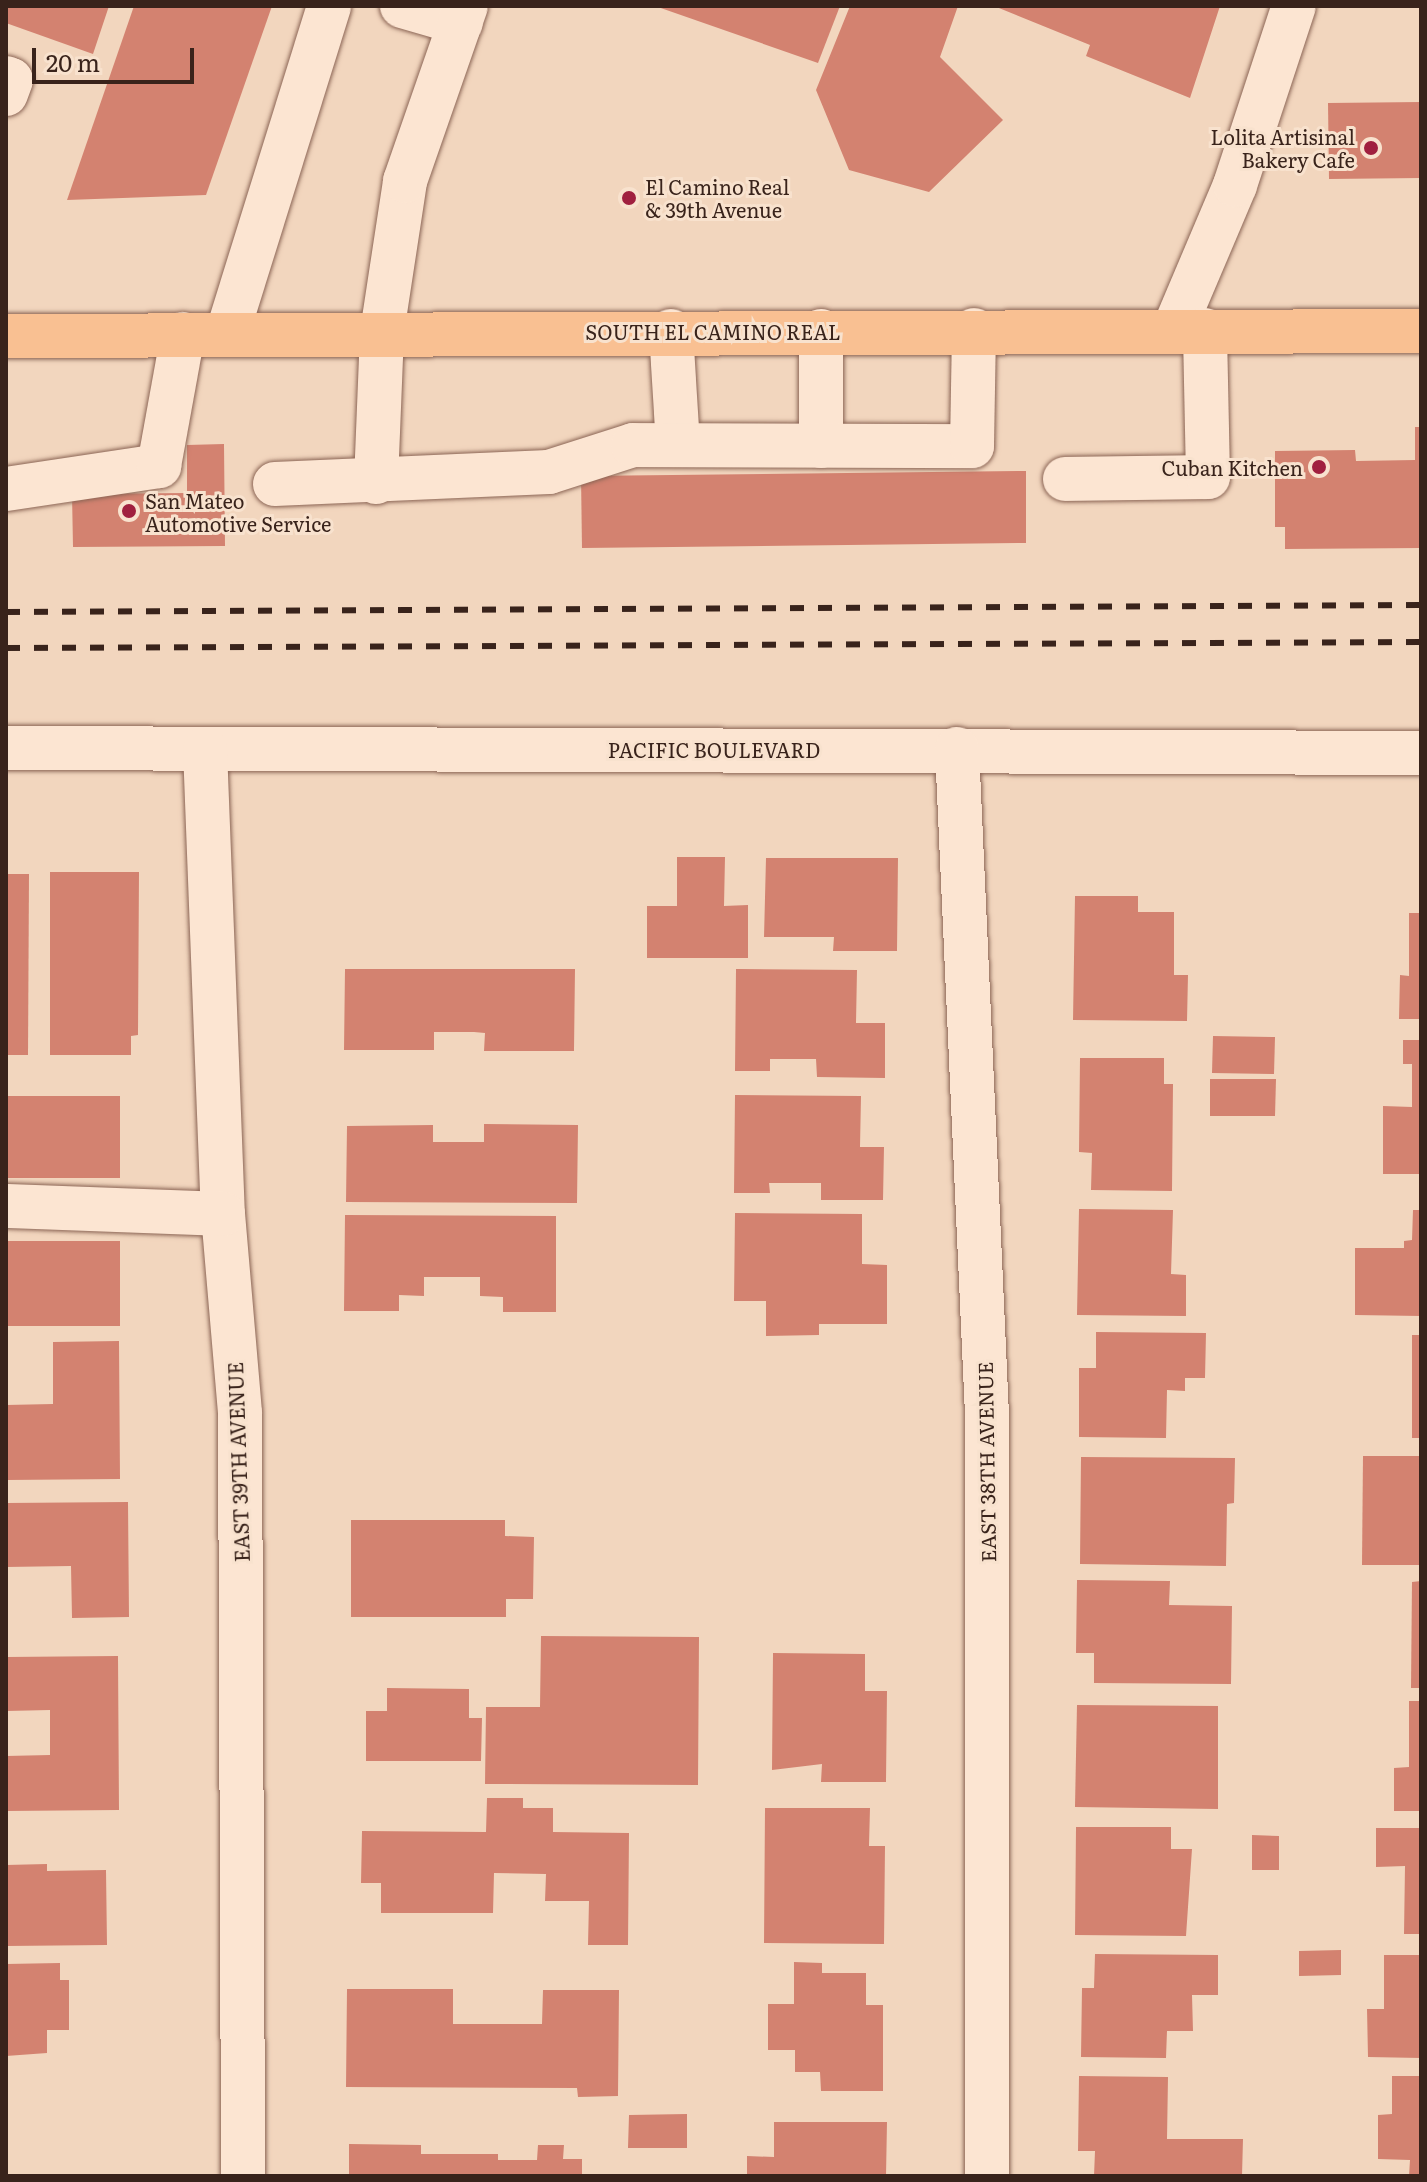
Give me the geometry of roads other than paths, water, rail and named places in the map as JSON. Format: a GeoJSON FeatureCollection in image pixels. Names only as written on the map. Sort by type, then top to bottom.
{"type":"FeatureCollection","features":[{"type":"Feature","properties":{"kind":"main road","name":"SOUTH EL CAMINO REAL"},"geometry":{"type":"LineString","coordinates":[[6,336],[382,332],[1421,331]]}},
{"type":"Feature","properties":{"kind":"street"},"geometry":{"type":"LineString","coordinates":[[227,334],[329,6]]}},
{"type":"Feature","properties":{"kind":"street"},"geometry":{"type":"LineString","coordinates":[[376,482],[382,332],[405,181],[464,14],[402,6]]}},
{"type":"Feature","properties":{"kind":"street"},"geometry":{"type":"LineString","coordinates":[[1065,479],[1208,477],[1190,330],[1294,6]]}},
{"type":"Feature","properties":{"kind":"street"},"geometry":{"type":"LineString","coordinates":[[6,78],[11,80],[6,94]]}},
{"type":"Feature","properties":{"kind":"street"},"geometry":{"type":"LineString","coordinates":[[275,484],[376,482],[549,472],[633,445],[972,446],[974,330]]}},
{"type":"Feature","properties":{"kind":"street"},"geometry":{"type":"LineString","coordinates":[[671,331],[678,445]]}},
{"type":"Feature","properties":{"kind":"street"},"geometry":{"type":"LineString","coordinates":[[821,331],[821,446]]}},
{"type":"Feature","properties":{"kind":"street"},"geometry":{"type":"LineString","coordinates":[[6,489],[159,466],[183,334]]}},
{"type":"Feature","properties":{"kind":"street","name":"PACIFIC BOULEVARD"},"geometry":{"type":"LineString","coordinates":[[6,748],[1421,753]]}},
{"type":"Feature","properties":{"kind":"street","name":"EAST 39TH AVENUE"},"geometry":{"type":"LineString","coordinates":[[205,749],[223,1214],[240,1413],[243,2176]]}},
{"type":"Feature","properties":{"kind":"street","name":"EAST 38TH AVENUE"},"geometry":{"type":"LineString","coordinates":[[957,749],[987,1414],[987,2176]]}},
{"type":"Feature","properties":{"kind":"street"},"geometry":{"type":"LineString","coordinates":[[6,1206],[223,1214]]}},
{"type":"Feature","properties":{"kind":"railway"},"geometry":{"type":"LineString","coordinates":[[6,612],[1421,605]]}},
{"type":"Feature","properties":{"kind":"railway"},"geometry":{"type":"LineString","coordinates":[[6,648],[1421,642]]}},
{"type":"Feature","properties":{"kind":"place","name":"Lolita Artisinal Bakery Cafe"},"geometry":{"type":"Point","coordinates":[1371,148]}},
{"type":"Feature","properties":{"kind":"place","name":"El Camino Real & 39th Avenue"},"geometry":{"type":"Point","coordinates":[629,198]}},
{"type":"Feature","properties":{"kind":"place","name":"Cuban Kitchen"},"geometry":{"type":"Point","coordinates":[1319,467]}},
{"type":"Feature","properties":{"kind":"place","name":"San Mateo Automotive Service"},"geometry":{"type":"Point","coordinates":[129,511]}}]}
